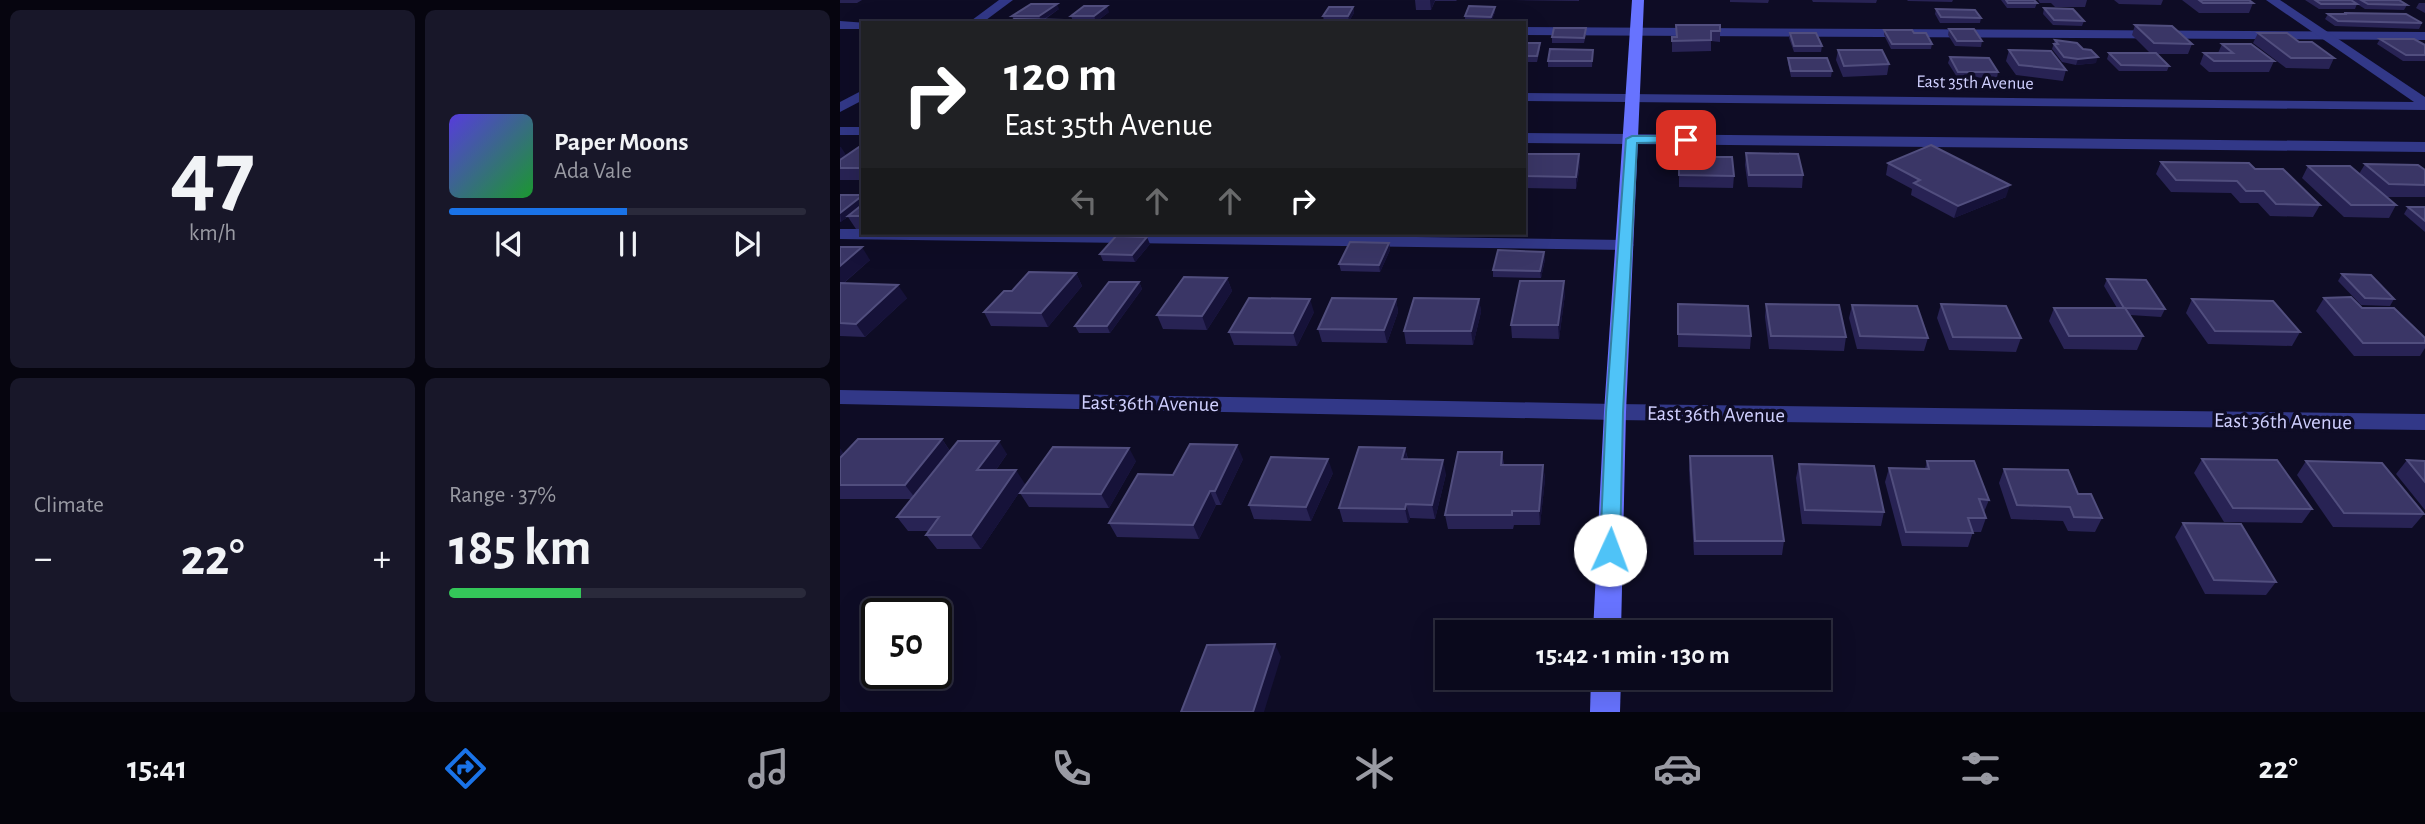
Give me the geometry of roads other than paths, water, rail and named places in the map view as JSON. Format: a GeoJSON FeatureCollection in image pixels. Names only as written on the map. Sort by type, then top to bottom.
{"type":"FeatureCollection","features":[{"type":"Feature","properties":{"kind":"main road"},"geometry":{"type":"LineString","coordinates":[[1607,620],[1615,412],[1638,0]]}},
{"type":"Feature","properties":{"kind":"main road"},"geometry":{"type":"LineString","coordinates":[[1605,712],[1606,690]]}},
{"type":"Feature","properties":{"kind":"street"},"geometry":{"type":"LineString","coordinates":[[977,21],[1007,0]]}},
{"type":"Feature","properties":{"kind":"street"},"geometry":{"type":"LineString","coordinates":[[2272,0],[2425,104]]}},
{"type":"Feature","properties":{"kind":"street"},"geometry":{"type":"LineString","coordinates":[[840,25],[861,25]]}},
{"type":"Feature","properties":{"kind":"street"},"geometry":{"type":"LineString","coordinates":[[1526,31],[2425,36]]}},
{"type":"Feature","properties":{"kind":"street"},"geometry":{"type":"LineString","coordinates":[[840,90],[861,92]]}},
{"type":"Feature","properties":{"kind":"street"},"geometry":{"type":"LineString","coordinates":[[840,108],[861,93]]}},
{"type":"Feature","properties":{"kind":"street","name":"East 35th Avenue"},"geometry":{"type":"LineString","coordinates":[[1526,97],[2425,104]]}},
{"type":"Feature","properties":{"kind":"street"},"geometry":{"type":"LineString","coordinates":[[840,131],[861,131]]}},
{"type":"Feature","properties":{"kind":"street"},"geometry":{"type":"LineString","coordinates":[[1526,138],[2425,147]]}},
{"type":"Feature","properties":{"kind":"street"},"geometry":{"type":"LineString","coordinates":[[840,234],[861,234]]}},
{"type":"Feature","properties":{"kind":"street"},"geometry":{"type":"LineString","coordinates":[[911,235],[1625,245]]}},
{"type":"Feature","properties":{"kind":"street","name":"East 36th Avenue"},"geometry":{"type":"LineString","coordinates":[[840,397],[1615,412],[2425,422]]}}]}
